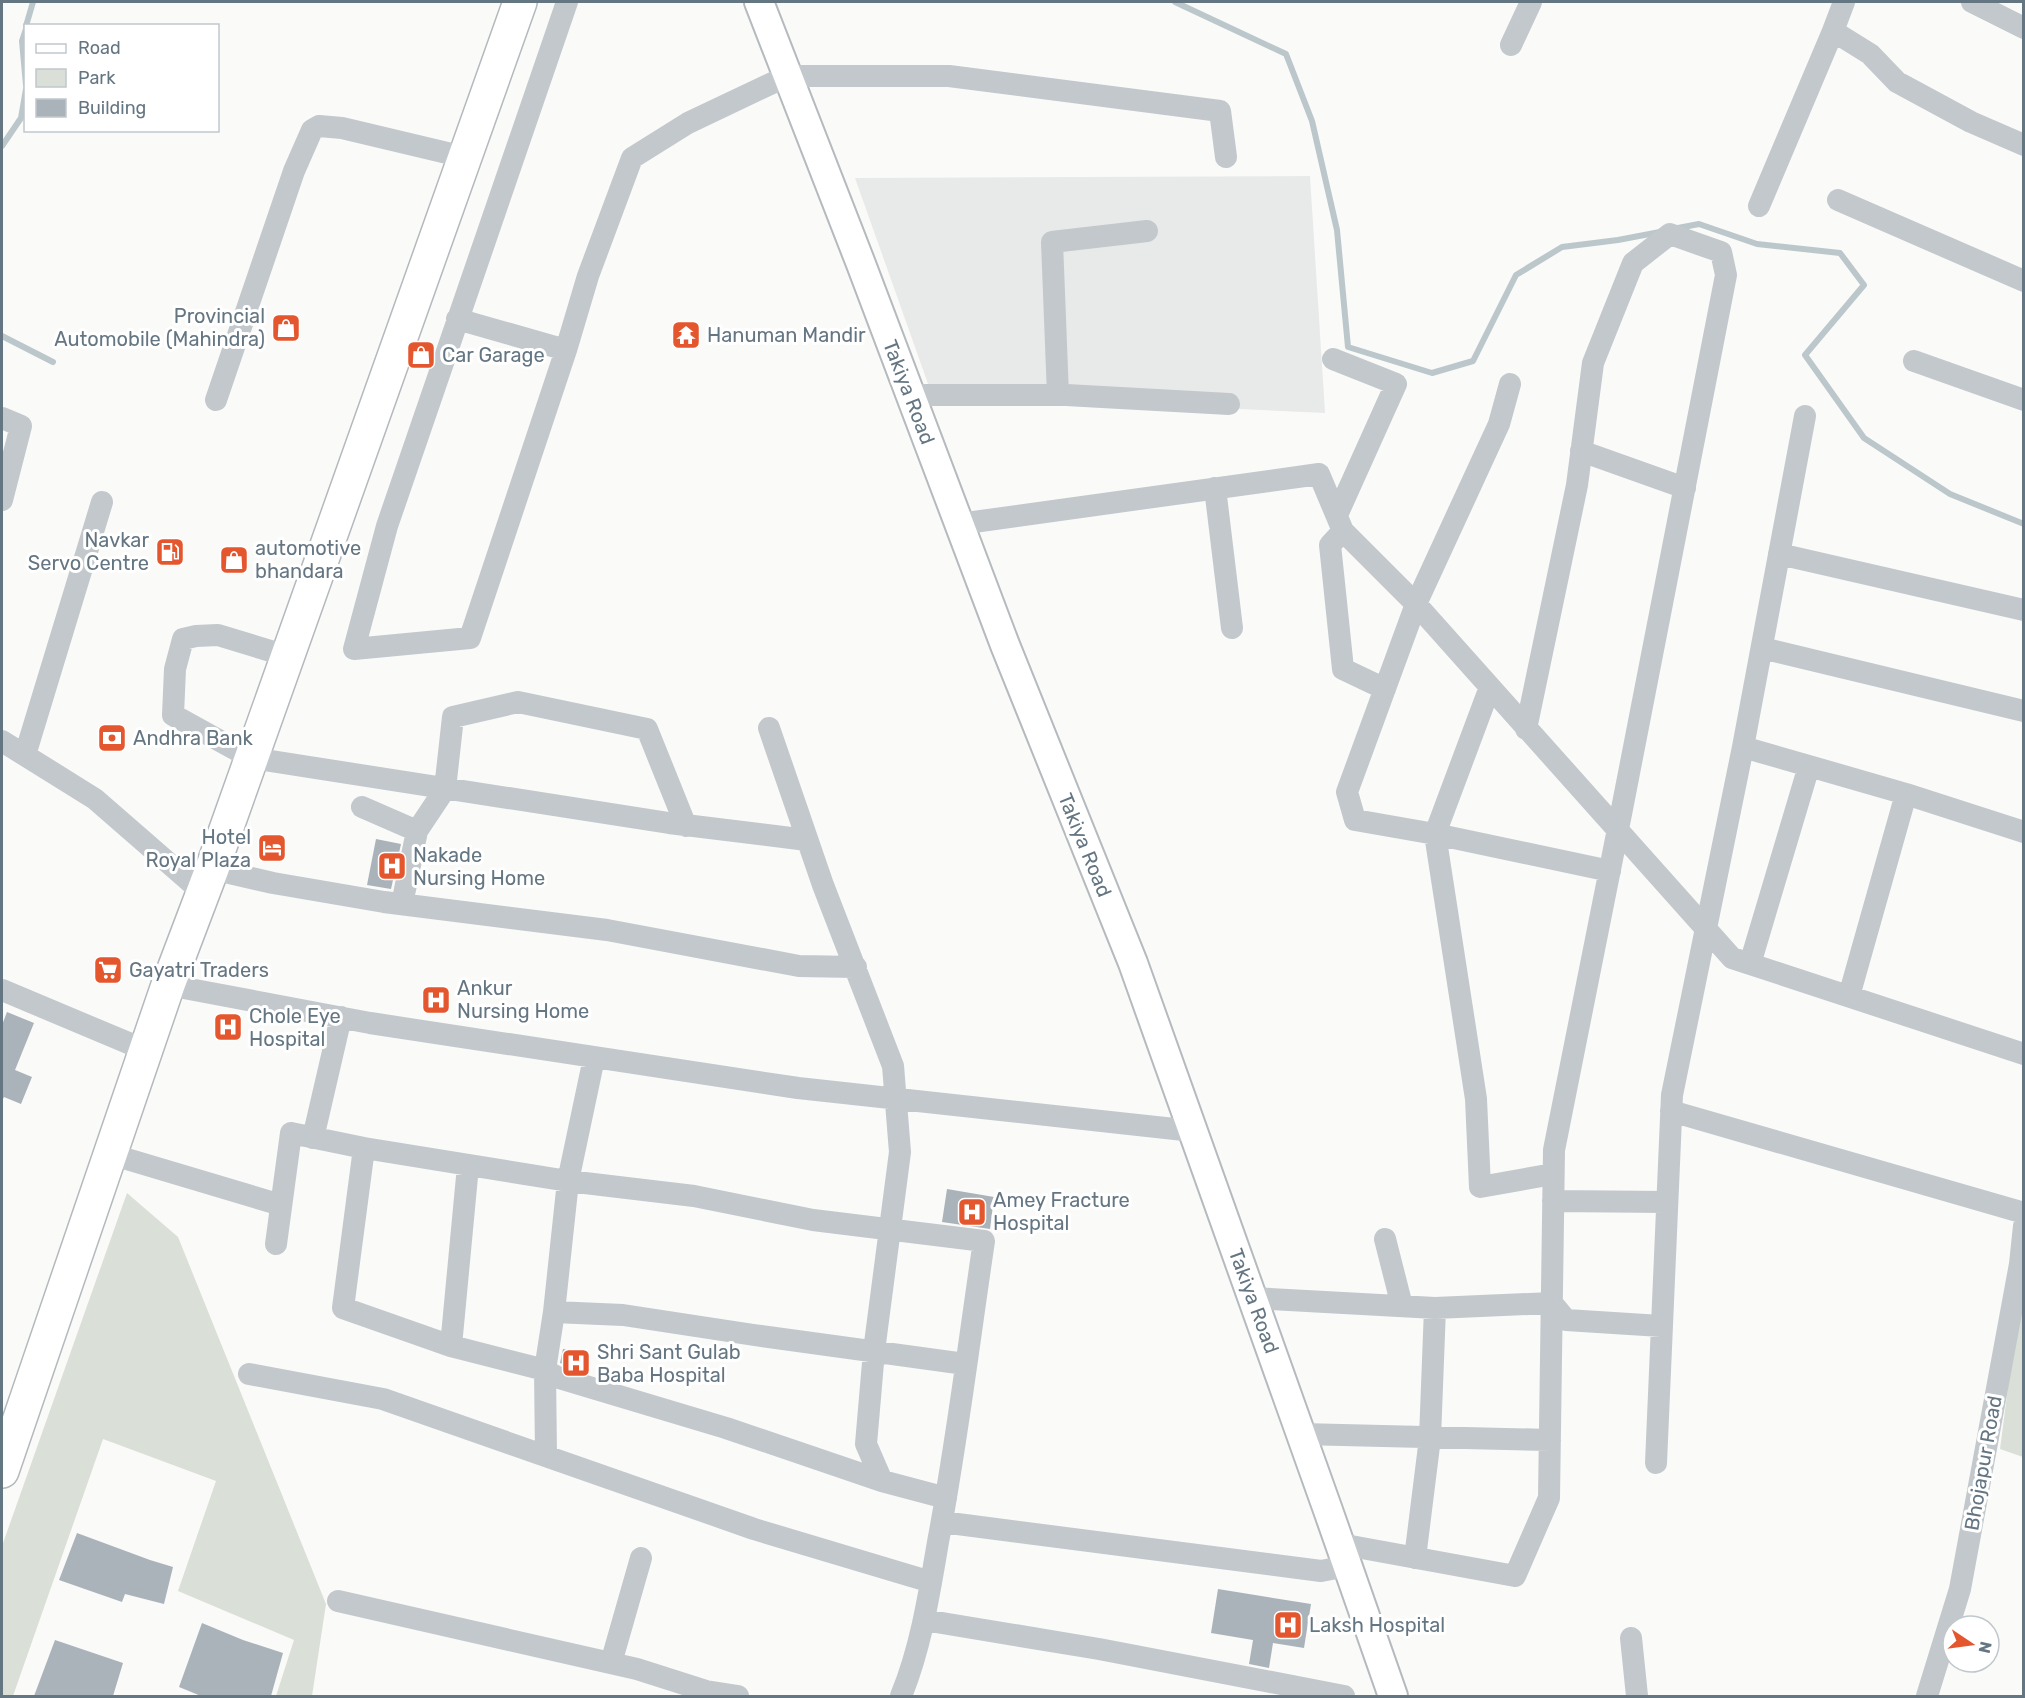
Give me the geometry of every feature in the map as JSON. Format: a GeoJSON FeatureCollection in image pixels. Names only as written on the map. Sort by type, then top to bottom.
{"type":"FeatureCollection","features":[{"type":"Feature","properties":{"kind":"highway"},"geometry":{"type":"LineString","coordinates":[[2,1471],[145,1050],[208,881],[520,2]]}},
{"type":"Feature","properties":{"kind":"main road","name":"Takiya Road"},"geometry":{"type":"LineString","coordinates":[[759,2],[1005,645],[1133,963],[1344,1555],[1388,1695]]}},
{"type":"Feature","properties":{"kind":"street"},"geometry":{"type":"LineString","coordinates":[[567,2],[387,526],[354,649],[470,638],[566,350],[588,276],[632,158],[688,123],[787,76],[949,76],[1220,111],[1226,157]]}},
{"type":"Feature","properties":{"kind":"street"},"geometry":{"type":"LineString","coordinates":[[1510,45],[1531,2]]}},
{"type":"Feature","properties":{"kind":"street"},"geometry":{"type":"LineString","coordinates":[[1759,206],[1844,2]]}},
{"type":"Feature","properties":{"kind":"street"},"geometry":{"type":"LineString","coordinates":[[1972,2],[2024,28]]}},
{"type":"Feature","properties":{"kind":"street"},"geometry":{"type":"LineString","coordinates":[[1833,32],[1870,54],[1897,82],[1971,122],[2024,145]]}},
{"type":"Feature","properties":{"kind":"street"},"geometry":{"type":"LineString","coordinates":[[216,400],[294,171],[312,130],[319,126],[342,128],[465,157]]}},
{"type":"Feature","properties":{"kind":"street"},"geometry":{"type":"LineString","coordinates":[[1838,200],[2024,281]]}},
{"type":"Feature","properties":{"kind":"street"},"geometry":{"type":"LineString","coordinates":[[1058,395],[1052,242],[1147,231]]}},
{"type":"Feature","properties":{"kind":"street"},"geometry":{"type":"LineString","coordinates":[[942,1522],[1321,1571],[1344,1555],[1415,1558],[1515,1576],[1549,1498],[1554,1150],[1726,275],[1721,252],[1670,234],[1633,263],[1593,363],[1577,485],[1526,729]]}},
{"type":"Feature","properties":{"kind":"street"},"geometry":{"type":"LineString","coordinates":[[457,319],[566,350]]}},
{"type":"Feature","properties":{"kind":"street"},"geometry":{"type":"LineString","coordinates":[[1333,359],[1396,384],[1330,545],[1343,669],[1385,689]]}},
{"type":"Feature","properties":{"kind":"street"},"geometry":{"type":"LineString","coordinates":[[1914,361],[2024,400]]}},
{"type":"Feature","properties":{"kind":"street"},"geometry":{"type":"LineString","coordinates":[[1510,384],[1500,424],[1416,604],[1347,792],[1355,820],[1435,834],[1610,871]]}},
{"type":"Feature","properties":{"kind":"street"},"geometry":{"type":"LineString","coordinates":[[910,395],[1058,395],[1229,404]]}},
{"type":"Feature","properties":{"kind":"street"},"geometry":{"type":"LineString","coordinates":[[1656,1462],[1672,1095],[1743,747],[1806,416]]}},
{"type":"Feature","properties":{"kind":"street"},"geometry":{"type":"LineString","coordinates":[[2,418],[21,426],[2,500]]}},
{"type":"Feature","properties":{"kind":"street"},"geometry":{"type":"LineString","coordinates":[[1581,451],[1685,488]]}},
{"type":"Feature","properties":{"kind":"street"},"geometry":{"type":"LineString","coordinates":[[959,524],[1319,474],[1340,523],[1416,604],[1617,832],[1707,927],[1732,958],[2024,1054]]}},
{"type":"Feature","properties":{"kind":"street"},"geometry":{"type":"LineString","coordinates":[[1215,488],[1232,628]]}},
{"type":"Feature","properties":{"kind":"street"},"geometry":{"type":"LineString","coordinates":[[25,755],[102,502]]}},
{"type":"Feature","properties":{"kind":"street"},"geometry":{"type":"LineString","coordinates":[[1779,554],[2024,610]]}},
{"type":"Feature","properties":{"kind":"street"},"geometry":{"type":"LineString","coordinates":[[287,657],[218,635],[183,639],[175,669],[173,716],[251,758],[686,826],[807,840]]}},
{"type":"Feature","properties":{"kind":"street"},"geometry":{"type":"LineString","coordinates":[[1762,648],[2024,711]]}},
{"type":"Feature","properties":{"kind":"street"},"geometry":{"type":"LineString","coordinates":[[1490,687],[1435,834],[1476,1099],[1480,1187],[1553,1174]]}},
{"type":"Feature","properties":{"kind":"street"},"geometry":{"type":"LineString","coordinates":[[402,904],[417,831],[445,789],[453,717],[518,702],[647,729],[686,826]]}},
{"type":"Feature","properties":{"kind":"street"},"geometry":{"type":"LineString","coordinates":[[769,728],[823,885],[893,1066],[900,1152],[874,1352],[866,1444],[882,1481]]}},
{"type":"Feature","properties":{"kind":"street"},"geometry":{"type":"LineString","coordinates":[[2,741],[95,799],[208,881],[273,883],[402,904],[607,930],[800,966],[856,967]]}},
{"type":"Feature","properties":{"kind":"street"},"geometry":{"type":"LineString","coordinates":[[1743,747],[1906,794],[2024,832]]}},
{"type":"Feature","properties":{"kind":"street"},"geometry":{"type":"LineString","coordinates":[[1750,964],[1809,766]]}},
{"type":"Feature","properties":{"kind":"street"},"geometry":{"type":"LineString","coordinates":[[1849,996],[1906,794]]}},
{"type":"Feature","properties":{"kind":"street"},"geometry":{"type":"LineString","coordinates":[[362,807],[417,831]]}},
{"type":"Feature","properties":{"kind":"street"},"geometry":{"type":"LineString","coordinates":[[168,985],[341,1017],[798,1088],[1193,1131]]}},
{"type":"Feature","properties":{"kind":"street"},"geometry":{"type":"LineString","coordinates":[[2,990],[145,1050]]}},
{"type":"Feature","properties":{"kind":"street"},"geometry":{"type":"LineString","coordinates":[[313,1138],[341,1017]]}},
{"type":"Feature","properties":{"kind":"street"},"geometry":{"type":"LineString","coordinates":[[546,1456],[545,1370],[555,1312],[568,1182],[594,1058]]}},
{"type":"Feature","properties":{"kind":"street"},"geometry":{"type":"LineString","coordinates":[[1671,1111],[2024,1212]]}},
{"type":"Feature","properties":{"kind":"street"},"geometry":{"type":"LineString","coordinates":[[276,1244],[291,1133],[364,1148],[568,1182],[694,1196],[813,1220],[984,1241],[942,1522],[913,1667],[901,1696]]}},
{"type":"Feature","properties":{"kind":"street"},"geometry":{"type":"LineString","coordinates":[[364,1148],[343,1308],[451,1346],[545,1370],[559,1378],[726,1428],[882,1481],[946,1498]]}},
{"type":"Feature","properties":{"kind":"street"},"geometry":{"type":"LineString","coordinates":[[110,1154],[281,1205]]}},
{"type":"Feature","properties":{"kind":"street"},"geometry":{"type":"LineString","coordinates":[[451,1346],[468,1166]]}},
{"type":"Feature","properties":{"kind":"street"},"geometry":{"type":"LineString","coordinates":[[1553,1201],[1667,1202]]}},
{"type":"Feature","properties":{"kind":"street","name":"Bhojapur Road"},"geometry":{"type":"LineString","coordinates":[[1927,1696],[1960,1589],[2022,1264],[2024,1226]]}},
{"type":"Feature","properties":{"kind":"street"},"geometry":{"type":"LineString","coordinates":[[1385,1239],[1402,1306]]}},
{"type":"Feature","properties":{"kind":"street"},"geometry":{"type":"LineString","coordinates":[[1252,1298],[1435,1308],[1552,1303]]}},
{"type":"Feature","properties":{"kind":"street"},"geometry":{"type":"LineString","coordinates":[[1552,1303],[1566,1320],[1661,1326]]}},
{"type":"Feature","properties":{"kind":"street"},"geometry":{"type":"LineString","coordinates":[[1415,1558],[1430,1438],[1435,1308]]}},
{"type":"Feature","properties":{"kind":"street"},"geometry":{"type":"LineString","coordinates":[[555,1312],[623,1315],[965,1364]]}},
{"type":"Feature","properties":{"kind":"street"},"geometry":{"type":"LineString","coordinates":[[249,1374],[383,1399],[754,1529],[931,1582]]}},
{"type":"Feature","properties":{"kind":"street"},"geometry":{"type":"LineString","coordinates":[[1301,1434],[1550,1440]]}},
{"type":"Feature","properties":{"kind":"street"},"geometry":{"type":"LineString","coordinates":[[610,1663],[641,1558]]}},
{"type":"Feature","properties":{"kind":"street"},"geometry":{"type":"LineString","coordinates":[[338,1601],[610,1663],[706,1690],[738,1696]]}},
{"type":"Feature","properties":{"kind":"street"},"geometry":{"type":"LineString","coordinates":[[924,1620],[1099,1649],[1344,1696]]}},
{"type":"Feature","properties":{"kind":"street"},"geometry":{"type":"LineString","coordinates":[[1631,1638],[1637,1696]]}},
{"type":"Feature","properties":{"kind":"shaded area"},"geometry":{"type":"Polygon","coordinates":[[[1310,176],[1325,413],[932,395],[855,178],[1310,176]]]}},
{"type":"Feature","properties":{"kind":"green space"},"geometry":{"type":"Polygon","coordinates":[[[127,1193],[178,1237],[326,1604],[312,1696],[276,1696],[294,1640],[178,1591],[216,1481],[103,1439],[13,1696],[2,1696],[2,1546],[127,1193]]]}},
{"type":"Feature","properties":{"kind":"green space"},"geometry":{"type":"Polygon","coordinates":[[[2023,1272],[2023,1457],[2000,1449],[2023,1272]]]}},
{"type":"Feature","properties":{"kind":"building"},"geometry":{"type":"Polygon","coordinates":[[[376,839],[401,844],[391,889],[367,885],[376,839]]]}},
{"type":"Feature","properties":{"kind":"building"},"geometry":{"type":"Polygon","coordinates":[[[7,1012],[34,1023],[15,1070],[32,1077],[21,1104],[4,1097],[2,1101],[2,1025],[7,1012]]]}},
{"type":"Feature","properties":{"kind":"building"},"geometry":{"type":"Polygon","coordinates":[[[947,1189],[994,1197],[990,1229],[942,1222],[947,1189]]]}},
{"type":"Feature","properties":{"kind":"building"},"geometry":{"type":"Polygon","coordinates":[[[563,1349],[588,1353],[584,1371],[560,1363],[563,1349]]]}},
{"type":"Feature","properties":{"kind":"building"},"geometry":{"type":"Polygon","coordinates":[[[77,1533],[173,1567],[164,1604],[125,1594],[122,1602],[59,1580],[77,1533]]]}},
{"type":"Feature","properties":{"kind":"building"},"geometry":{"type":"Polygon","coordinates":[[[1218,1589],[1311,1604],[1304,1648],[1273,1643],[1269,1668],[1249,1664],[1253,1640],[1211,1633],[1218,1589]]]}},
{"type":"Feature","properties":{"kind":"building"},"geometry":{"type":"Polygon","coordinates":[[[202,1623],[283,1653],[271,1696],[201,1696],[179,1687],[202,1623]]]}},
{"type":"Feature","properties":{"kind":"building"},"geometry":{"type":"Polygon","coordinates":[[[55,1640],[123,1663],[113,1696],[34,1696],[55,1640]]]}},
{"type":"Feature","properties":{"kind":"waterway"},"geometry":{"type":"LineString","coordinates":[[27,24],[33,2]]}},
{"type":"Feature","properties":{"kind":"waterway"},"geometry":{"type":"LineString","coordinates":[[1175,2],[1286,54],[1312,121],[1337,230],[1348,347],[1432,373],[1473,361],[1516,275],[1562,247],[1660,232]]}},
{"type":"Feature","properties":{"kind":"waterway"},"geometry":{"type":"LineString","coordinates":[[24,35],[22,41],[24,63]]}},
{"type":"Feature","properties":{"kind":"waterway"},"geometry":{"type":"LineString","coordinates":[[2,146],[21,118],[24,101]]}},
{"type":"Feature","properties":{"kind":"waterway"},"geometry":{"type":"LineString","coordinates":[[1678,228],[1699,224],[1757,244],[1840,253],[1864,285],[1805,355],[1864,438],[1950,494],[2024,524]]}},
{"type":"Feature","properties":{"kind":"waterway"},"geometry":{"type":"LineString","coordinates":[[2,336],[53,362]]}},
{"type":"Feature","properties":{"kind":"place","name":"Provincial Automobile (Mahindra)"},"geometry":{"type":"Point","coordinates":[286,328]}},
{"type":"Feature","properties":{"kind":"place","name":"Hanuman Mandir"},"geometry":{"type":"Point","coordinates":[686,335]}},
{"type":"Feature","properties":{"kind":"place","name":"Car Garage"},"geometry":{"type":"Point","coordinates":[421,355]}},
{"type":"Feature","properties":{"kind":"place","name":"Navkar Servo Centre"},"geometry":{"type":"Point","coordinates":[170,552]}},
{"type":"Feature","properties":{"kind":"place","name":"automotive bhandara"},"geometry":{"type":"Point","coordinates":[234,560]}},
{"type":"Feature","properties":{"kind":"place","name":"Andhra Bank"},"geometry":{"type":"Point","coordinates":[112,738]}},
{"type":"Feature","properties":{"kind":"place","name":"Hotel Royal Plaza"},"geometry":{"type":"Point","coordinates":[272,848]}},
{"type":"Feature","properties":{"kind":"place","name":"Nakade Nursing Home"},"geometry":{"type":"Point","coordinates":[392,866]}},
{"type":"Feature","properties":{"kind":"place","name":"Gayatri Traders"},"geometry":{"type":"Point","coordinates":[108,970]}},
{"type":"Feature","properties":{"kind":"place","name":"Ankur Nursing Home"},"geometry":{"type":"Point","coordinates":[436,1000]}},
{"type":"Feature","properties":{"kind":"place","name":"Chole Eye Hospital"},"geometry":{"type":"Point","coordinates":[228,1027]}},
{"type":"Feature","properties":{"kind":"place","name":"Amey Fracture Hospital"},"geometry":{"type":"Point","coordinates":[972,1212]}},
{"type":"Feature","properties":{"kind":"place","name":"Shri Sant Gulab Baba Hospital"},"geometry":{"type":"Point","coordinates":[576,1363]}},
{"type":"Feature","properties":{"kind":"place","name":"Laksh Hospital"},"geometry":{"type":"Point","coordinates":[1288,1625]}}]}
